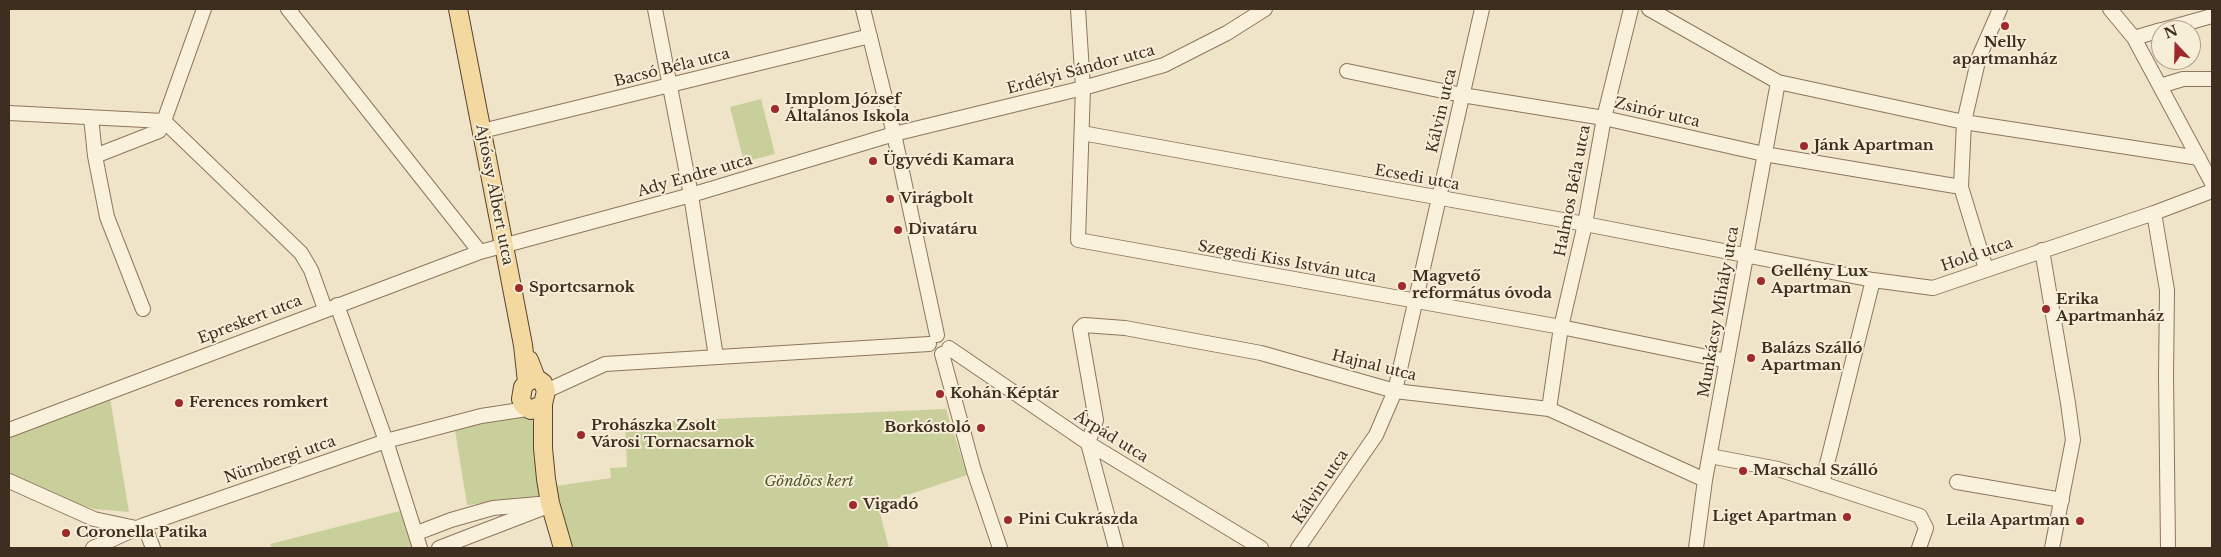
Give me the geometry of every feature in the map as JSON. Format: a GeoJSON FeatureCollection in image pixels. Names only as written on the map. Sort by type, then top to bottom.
{"type":"FeatureCollection","features":[{"type":"Feature","properties":{"kind":"main road","name":"Ajtóssy Albert utca"},"geometry":{"type":"LineString","coordinates":[[458,9],[534,394]]}},
{"type":"Feature","properties":{"kind":"main road"},"geometry":{"type":"LineString","coordinates":[[534,394],[550,502],[563,548]]}},
{"type":"Feature","properties":{"kind":"street"},"geometry":{"type":"LineString","coordinates":[[95,156],[159,131],[164,122],[204,9]]}},
{"type":"Feature","properties":{"kind":"street"},"geometry":{"type":"LineString","coordinates":[[288,9],[480,252]]}},
{"type":"Feature","properties":{"kind":"street"},"geometry":{"type":"LineString","coordinates":[[655,9],[691,195],[716,357]]}},
{"type":"Feature","properties":{"kind":"street"},"geometry":{"type":"LineString","coordinates":[[863,9],[894,134],[933,339],[947,338],[947,354],[974,471],[1000,548]]}},
{"type":"Feature","properties":{"kind":"street","name":"Szegedi Kiss István utca"},"geometry":{"type":"LineString","coordinates":[[1078,9],[1083,88],[1078,240],[1561,327],[1727,361]]}},
{"type":"Feature","properties":{"kind":"street","name":"Erdélyi Sándor utca"},"geometry":{"type":"LineString","coordinates":[[894,134],[1083,88],[1164,65],[1227,33],[1265,9]]}},
{"type":"Feature","properties":{"kind":"street","name":"Kálvin utca"},"geometry":{"type":"LineString","coordinates":[[1298,548],[1376,434],[1395,391],[1482,9]]}},
{"type":"Feature","properties":{"kind":"street","name":"Halmos Béla utca"},"geometry":{"type":"LineString","coordinates":[[1548,409],[1561,327],[1585,224],[1604,118],[1630,9]]}},
{"type":"Feature","properties":{"kind":"street"},"geometry":{"type":"LineString","coordinates":[[1649,9],[1778,82],[1964,122],[2199,158]]}},
{"type":"Feature","properties":{"kind":"street"},"geometry":{"type":"LineString","coordinates":[[1986,269],[1961,187],[1964,122],[1979,58],[2000,9]]}},
{"type":"Feature","properties":{"kind":"street"},"geometry":{"type":"LineString","coordinates":[[2110,9],[2134,38],[2212,183]]}},
{"type":"Feature","properties":{"kind":"street"},"geometry":{"type":"LineString","coordinates":[[2198,20],[2212,16]]}},
{"type":"Feature","properties":{"kind":"street"},"geometry":{"type":"LineString","coordinates":[[2134,38],[2151,33]]}},
{"type":"Feature","properties":{"kind":"street","name":"Bacsó Béla utca"},"geometry":{"type":"LineString","coordinates":[[482,131],[870,36]]}},
{"type":"Feature","properties":{"kind":"street","name":"Zsinór utca"},"geometry":{"type":"LineString","coordinates":[[1347,72],[1462,96],[1604,118],[1764,154],[1961,187]]}},
{"type":"Feature","properties":{"kind":"street"},"geometry":{"type":"LineString","coordinates":[[2160,86],[2183,79],[2212,79]]}},
{"type":"Feature","properties":{"kind":"street","name":"Munkácsy Mihály utca"},"geometry":{"type":"LineString","coordinates":[[1696,548],[1710,456],[1778,82]]}},
{"type":"Feature","properties":{"kind":"street"},"geometry":{"type":"LineString","coordinates":[[9,113],[164,122],[301,253],[331,307],[386,441],[420,548]]}},
{"type":"Feature","properties":{"kind":"street"},"geometry":{"type":"LineString","coordinates":[[91,117],[95,156],[107,217],[143,309]]}},
{"type":"Feature","properties":{"kind":"street","name":"Ecsedi utca"},"geometry":{"type":"LineString","coordinates":[[1082,133],[1746,254]]}},
{"type":"Feature","properties":{"kind":"street","name":"Ady Endre utca"},"geometry":{"type":"LineString","coordinates":[[504,246],[691,195],[894,134]]}},
{"type":"Feature","properties":{"kind":"street","name":"Hold utca"},"geometry":{"type":"LineString","coordinates":[[1746,254],[1874,280],[1932,288],[2154,214],[2212,191]]}},
{"type":"Feature","properties":{"kind":"street"},"geometry":{"type":"LineString","coordinates":[[2154,214],[2167,290],[2168,548]]}},
{"type":"Feature","properties":{"kind":"street","name":"Epreskert utca"},"geometry":{"type":"LineString","coordinates":[[9,430],[331,307],[480,252],[504,246]]}},
{"type":"Feature","properties":{"kind":"street"},"geometry":{"type":"LineString","coordinates":[[2042,250],[2073,440],[2052,548]]}},
{"type":"Feature","properties":{"kind":"street"},"geometry":{"type":"LineString","coordinates":[[1822,484],[1874,280]]}},
{"type":"Feature","properties":{"kind":"street","name":"Hajnal utca"},"geometry":{"type":"LineString","coordinates":[[1088,443],[1096,420],[1080,329],[1084,325],[1125,328],[1260,353],[1395,391],[1548,409],[1706,480]]}},
{"type":"Feature","properties":{"kind":"street","name":"Nürnbergi utca"},"geometry":{"type":"LineString","coordinates":[[94,548],[140,526],[386,441],[481,416],[605,364],[773,355],[933,339]]}},
{"type":"Feature","properties":{"kind":"street","name":"Árpád utca"},"geometry":{"type":"LineString","coordinates":[[947,354],[1088,443],[1261,548]]}},
{"type":"Feature","properties":{"kind":"street"},"geometry":{"type":"LineString","coordinates":[[1088,443],[1116,548]]}},
{"type":"Feature","properties":{"kind":"street"},"geometry":{"type":"LineString","coordinates":[[1710,456],[1778,469],[1920,516],[1926,528],[1919,548]]}},
{"type":"Feature","properties":{"kind":"street"},"geometry":{"type":"LineString","coordinates":[[9,481],[94,519],[140,526],[153,548]]}},
{"type":"Feature","properties":{"kind":"street"},"geometry":{"type":"LineString","coordinates":[[1957,482],[2062,500]]}},
{"type":"Feature","properties":{"kind":"street"},"geometry":{"type":"LineString","coordinates":[[416,533],[451,520],[493,508],[550,502]]}},
{"type":"Feature","properties":{"kind":"street"},"geometry":{"type":"LineString","coordinates":[[439,548],[542,508],[550,502]]}},
{"type":"Feature","properties":{"kind":"street"},"geometry":{"type":"LineString","coordinates":[[94,519],[100,526],[103,534],[94,548]]}},
{"type":"Feature","properties":{"kind":"green space"},"geometry":{"type":"Polygon","coordinates":[[[761,99],[775,154],[744,162],[730,107],[761,99]]]}},
{"type":"Feature","properties":{"kind":"green space"},"geometry":{"type":"Polygon","coordinates":[[[109,392],[129,512],[95,509],[9,483],[9,430],[109,392]]]}},
{"type":"Feature","properties":{"kind":"green space","name":"Göndöcs kert"},"geometry":{"type":"Polygon","coordinates":[[[946,409],[967,475],[878,505],[889,548],[573,548],[555,486],[611,478],[610,468],[627,467],[625,423],[946,409]]]}},
{"type":"Feature","properties":{"kind":"green space"},"geometry":{"type":"Polygon","coordinates":[[[531,413],[545,497],[467,505],[454,424],[531,413]]]}},
{"type":"Feature","properties":{"kind":"green space"},"geometry":{"type":"Polygon","coordinates":[[[400,511],[412,548],[272,548],[270,544],[400,511]]]}},
{"type":"Feature","properties":{"kind":"place","name":"Nelly apartmanház"},"geometry":{"type":"Point","coordinates":[2005,26]}},
{"type":"Feature","properties":{"kind":"place","name":"Implom József Általános Iskola"},"geometry":{"type":"Point","coordinates":[775,109]}},
{"type":"Feature","properties":{"kind":"place","name":"Jánk Apartman"},"geometry":{"type":"Point","coordinates":[1804,146]}},
{"type":"Feature","properties":{"kind":"place","name":"Ügyvédi Kamara"},"geometry":{"type":"Point","coordinates":[873,161]}},
{"type":"Feature","properties":{"kind":"place","name":"Virágbolt"},"geometry":{"type":"Point","coordinates":[890,199]}},
{"type":"Feature","properties":{"kind":"place","name":"Divatáru"},"geometry":{"type":"Point","coordinates":[898,230]}},
{"type":"Feature","properties":{"kind":"place","name":"Gellény Lux Apartman"},"geometry":{"type":"Point","coordinates":[1761,281]}},
{"type":"Feature","properties":{"kind":"place","name":"Magvető református óvoda"},"geometry":{"type":"Point","coordinates":[1402,286]}},
{"type":"Feature","properties":{"kind":"place","name":"Sportcsarnok"},"geometry":{"type":"Point","coordinates":[519,288]}},
{"type":"Feature","properties":{"kind":"place","name":"Erika Apartmanház"},"geometry":{"type":"Point","coordinates":[2046,309]}},
{"type":"Feature","properties":{"kind":"place","name":"Balázs Szálló Apartman"},"geometry":{"type":"Point","coordinates":[1751,358]}},
{"type":"Feature","properties":{"kind":"place","name":"Kohán Képtár"},"geometry":{"type":"Point","coordinates":[940,394]}},
{"type":"Feature","properties":{"kind":"place","name":"Ferences romkert"},"geometry":{"type":"Point","coordinates":[179,403]}},
{"type":"Feature","properties":{"kind":"place","name":"Borkóstoló"},"geometry":{"type":"Point","coordinates":[981,428]}},
{"type":"Feature","properties":{"kind":"place","name":"Prohászka Zsolt Városi Tornacsarnok"},"geometry":{"type":"Point","coordinates":[581,435]}},
{"type":"Feature","properties":{"kind":"place","name":"Marschal Szálló"},"geometry":{"type":"Point","coordinates":[1743,471]}},
{"type":"Feature","properties":{"kind":"place","name":"Vigadó"},"geometry":{"type":"Point","coordinates":[853,505]}},
{"type":"Feature","properties":{"kind":"place","name":"Liget Apartman"},"geometry":{"type":"Point","coordinates":[1847,517]}},
{"type":"Feature","properties":{"kind":"place","name":"Pini Cukrászda"},"geometry":{"type":"Point","coordinates":[1008,520]}},
{"type":"Feature","properties":{"kind":"place","name":"Leila Apartman"},"geometry":{"type":"Point","coordinates":[2080,521]}},
{"type":"Feature","properties":{"kind":"place","name":"Coronella Patika"},"geometry":{"type":"Point","coordinates":[66,533]}}]}
